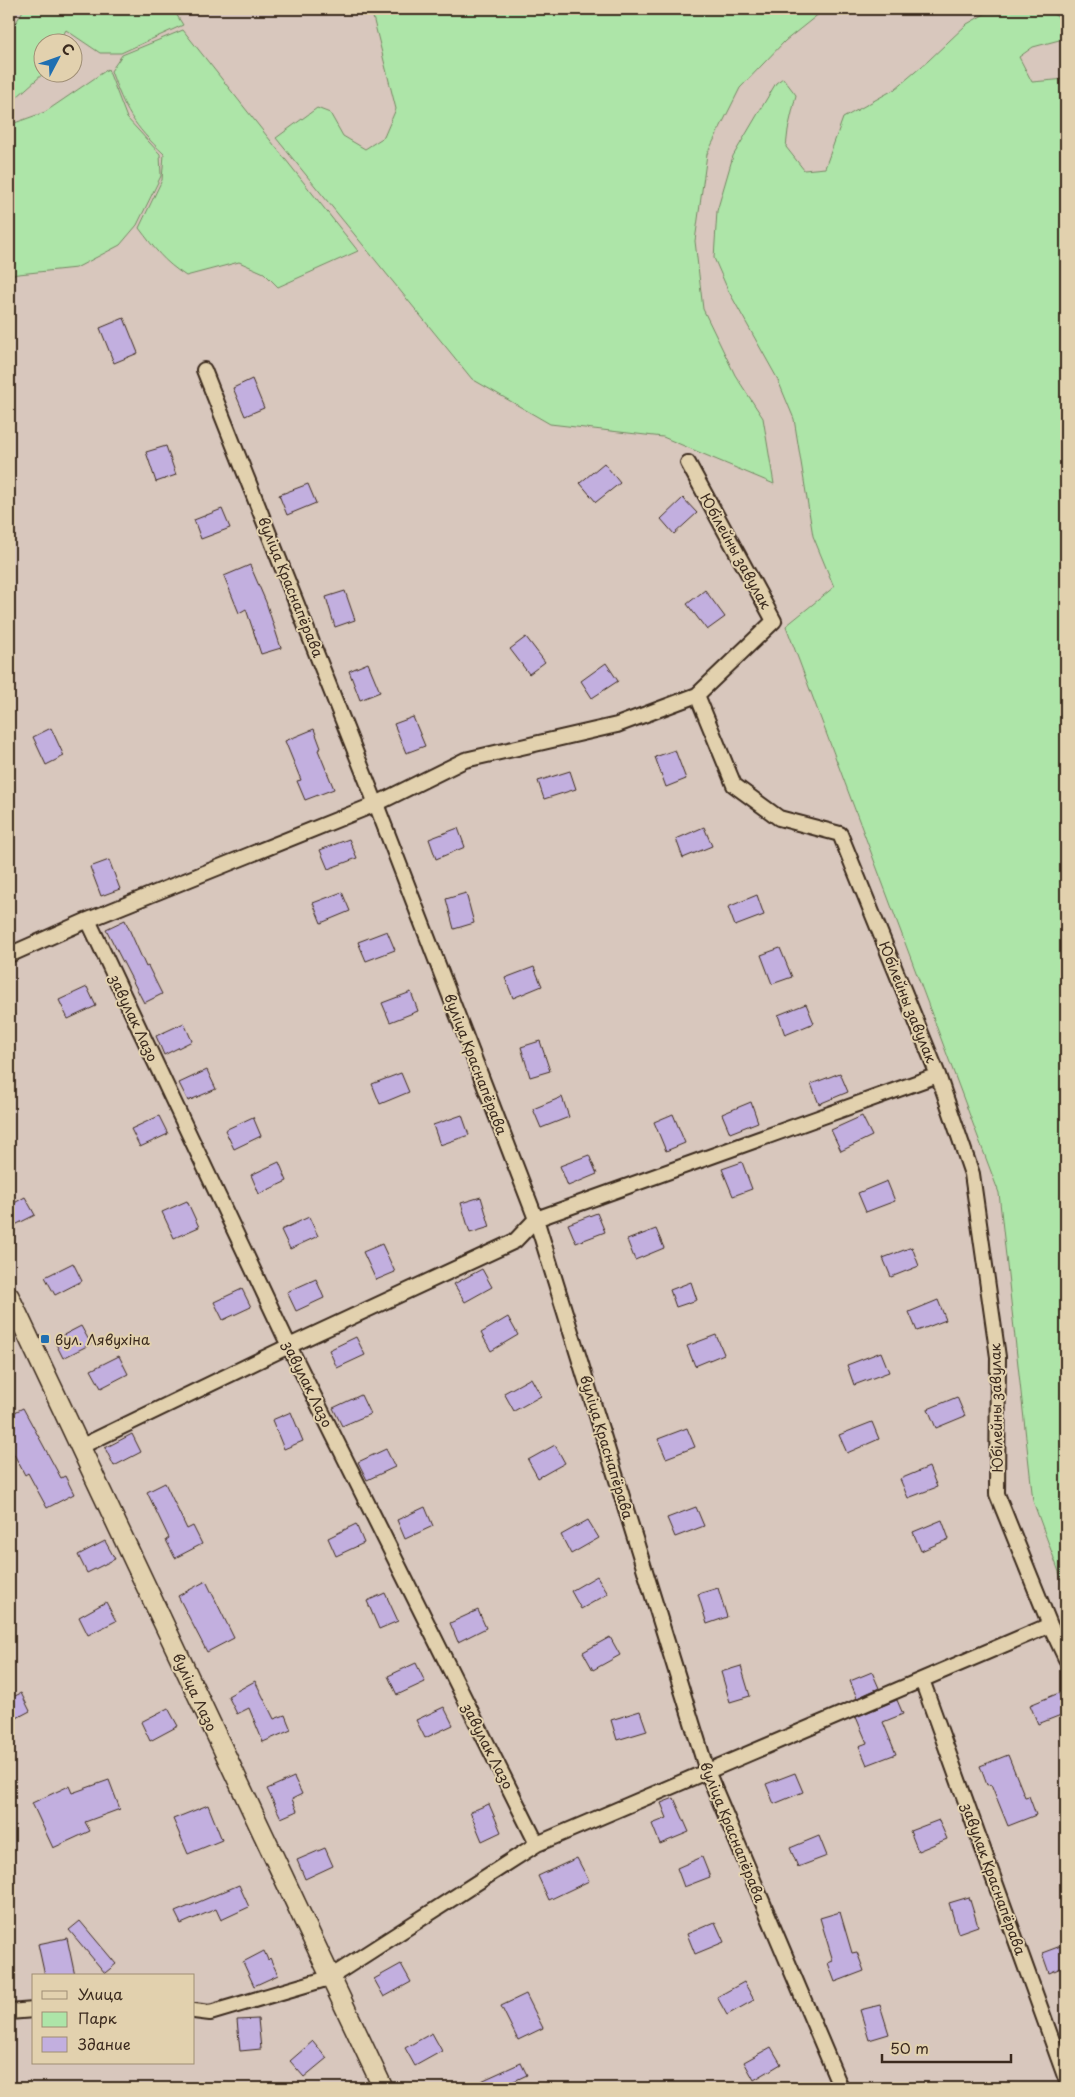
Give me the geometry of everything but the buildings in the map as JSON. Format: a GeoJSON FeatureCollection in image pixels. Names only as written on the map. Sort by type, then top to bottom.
{"type":"FeatureCollection","features":[{"type":"Feature","properties":{"kind":"main road","name":"вуліца Лазо"},"geometry":{"type":"LineString","coordinates":[[9,1296],[382,2088]]}},
{"type":"Feature","properties":{"kind":"street","name":"вуліца Краснапёрава"},"geometry":{"type":"LineString","coordinates":[[204,370],[376,804],[536,1219],[707,1771],[841,2088]]}},
{"type":"Feature","properties":{"kind":"street","name":"Юбілейны завулак"},"geometry":{"type":"LineString","coordinates":[[688,463],[774,621],[697,695],[734,784],[779,818],[840,834],[938,1075],[972,1174],[998,1356],[998,1494],[1050,1625],[1066,1659]]}},
{"type":"Feature","properties":{"kind":"street"},"geometry":{"type":"LineString","coordinates":[[9,956],[88,920],[376,804],[466,760],[616,726],[697,695]]}},
{"type":"Feature","properties":{"kind":"street","name":"завулак Лазо"},"geometry":{"type":"LineString","coordinates":[[88,920],[288,1346],[537,1844]]}},
{"type":"Feature","properties":{"kind":"street"},"geometry":{"type":"LineString","coordinates":[[80,1447],[288,1346],[515,1241],[536,1219],[938,1075]]}},
{"type":"Feature","properties":{"kind":"street"},"geometry":{"type":"LineString","coordinates":[[195,2011],[210,2013],[329,1978],[537,1844],[1050,1625]]}},
{"type":"Feature","properties":{"kind":"street","name":"завулак Краснапёрава"},"geometry":{"type":"LineString","coordinates":[[922,1680],[1066,2079]]}},
{"type":"Feature","properties":{"kind":"street"},"geometry":{"type":"LineString","coordinates":[[9,2012],[32,2010]]}},
{"type":"Feature","properties":{"kind":"green space"},"geometry":{"type":"Polygon","coordinates":[[[24,9],[173,9],[183,25],[121,53],[100,53],[82,41],[82,32],[69,32],[66,30],[65,32],[32,32],[32,82],[34,82],[9,104],[9,34],[24,9]]]}},
{"type":"Feature","properties":{"kind":"green space"},"geometry":{"type":"Polygon","coordinates":[[[371,9],[825,9],[785,41],[740,88],[707,154],[695,241],[703,309],[735,375],[763,418],[774,484],[663,437],[550,424],[472,379],[276,138],[317,108],[330,113],[343,136],[365,149],[384,137],[396,109],[371,9]]]}},
{"type":"Feature","properties":{"kind":"green space"},"geometry":{"type":"Polygon","coordinates":[[[990,11],[1049,11],[1066,23],[1063,39],[1033,47],[1019,57],[1032,82],[1066,79],[1066,1591],[1033,1501],[999,1193],[786,626],[834,587],[813,536],[794,419],[777,378],[728,290],[714,258],[717,211],[733,156],[776,83],[783,78],[796,95],[786,147],[804,170],[825,168],[843,118],[895,89],[967,24],[990,11]]]}},
{"type":"Feature","properties":{"kind":"green space"},"geometry":{"type":"Polygon","coordinates":[[[183,30],[358,251],[278,287],[264,273],[239,262],[186,276],[165,260],[150,242],[139,228],[162,180],[164,154],[131,116],[111,71],[122,55],[183,30]]]}},
{"type":"Feature","properties":{"kind":"green space"},"geometry":{"type":"Polygon","coordinates":[[[108,69],[127,118],[160,154],[161,176],[137,225],[120,245],[76,268],[9,275],[9,125],[45,112],[108,69]]]}},
{"type":"Feature","properties":{"kind":"place","name":"вул. Лявухіна"},"geometry":{"type":"Point","coordinates":[45,1339]}}]}
